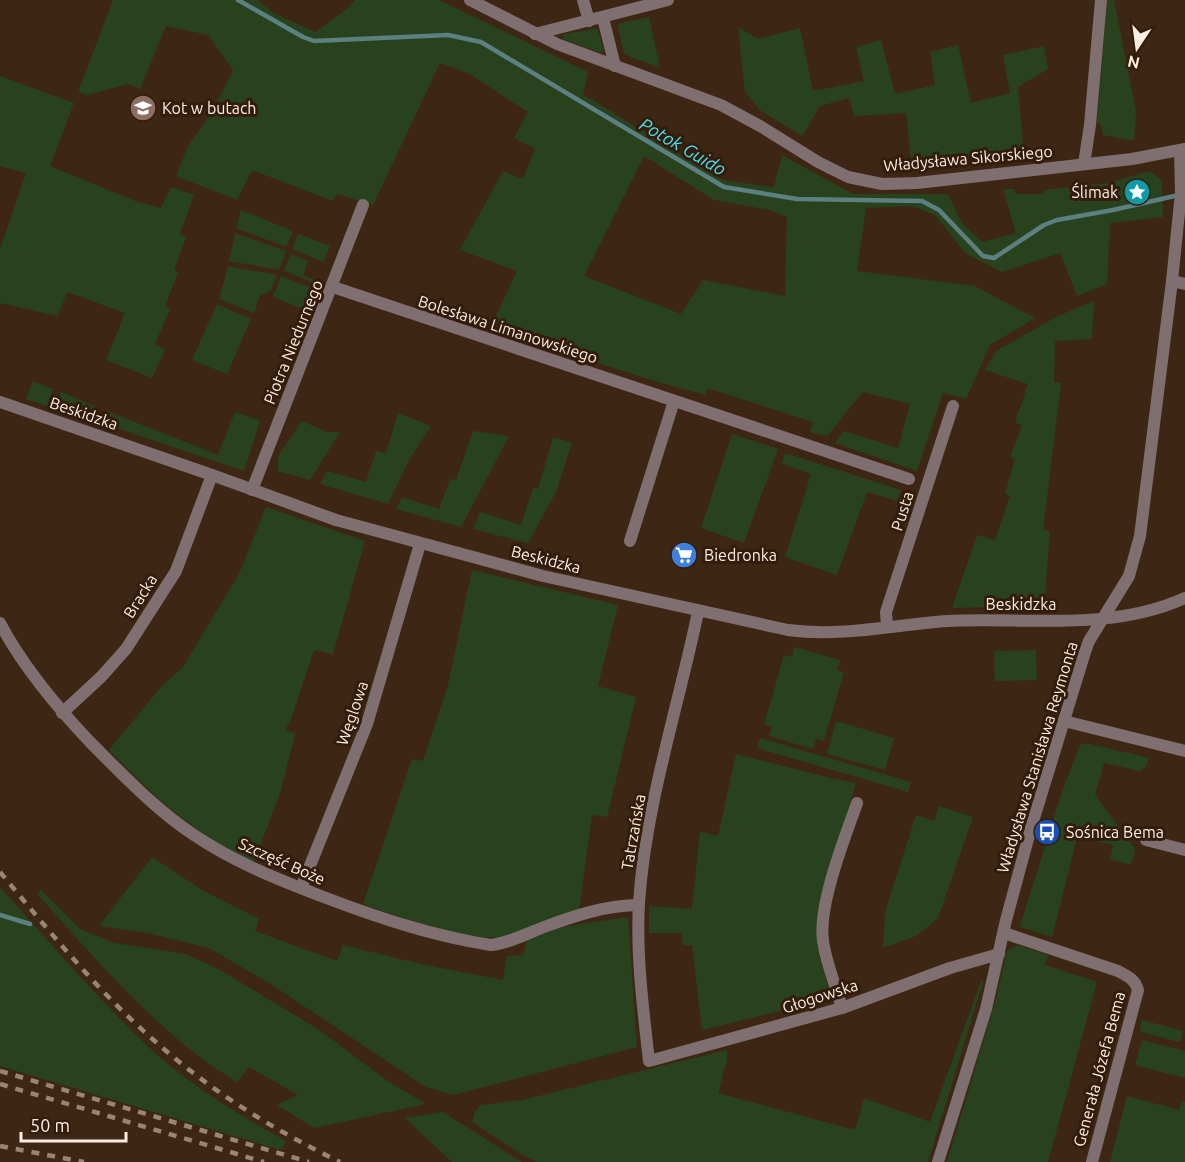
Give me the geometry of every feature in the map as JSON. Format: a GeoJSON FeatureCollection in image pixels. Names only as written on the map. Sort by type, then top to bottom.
{"type":"FeatureCollection","features":[{"type":"Feature","properties":{"kind":"street","name":"Władysława Sikorskiego"},"geometry":{"type":"LineString","coordinates":[[470,0],[535,34],[574,51],[720,105],[760,126],[834,171],[863,181],[907,183],[1154,156],[1183,149]]}},
{"type":"Feature","properties":{"kind":"street"},"geometry":{"type":"LineString","coordinates":[[583,0],[589,21]]}},
{"type":"Feature","properties":{"kind":"street"},"geometry":{"type":"LineString","coordinates":[[535,34],[668,0]]}},
{"type":"Feature","properties":{"kind":"street"},"geometry":{"type":"LineString","coordinates":[[1084,164],[1101,0]]}},
{"type":"Feature","properties":{"kind":"street"},"geometry":{"type":"LineString","coordinates":[[603,18],[615,66]]}},
{"type":"Feature","properties":{"kind":"street","name":"Władysława Stanisława Reymonta"},"geometry":{"type":"LineString","coordinates":[[938,1162],[986,1009],[1031,828],[1085,652],[1129,576],[1140,536],[1172,281],[1183,149]]}},
{"type":"Feature","properties":{"kind":"street","name":"Piotra Niedurnego"},"geometry":{"type":"LineString","coordinates":[[252,490],[333,287],[363,205]]}},
{"type":"Feature","properties":{"kind":"street"},"geometry":{"type":"LineString","coordinates":[[1172,281],[1185,284]]}},
{"type":"Feature","properties":{"kind":"street","name":"Bolesława Limanowskiego"},"geometry":{"type":"LineString","coordinates":[[333,287],[909,479]]}},
{"type":"Feature","properties":{"kind":"street"},"geometry":{"type":"LineString","coordinates":[[630,541],[674,401]]}},
{"type":"Feature","properties":{"kind":"street","name":"Beskidzka"},"geometry":{"type":"LineString","coordinates":[[0,402],[336,520],[543,576],[766,627],[807,633],[853,632],[970,620],[1104,619],[1153,611],[1185,598]]}},
{"type":"Feature","properties":{"kind":"street","name":"Pusta"},"geometry":{"type":"LineString","coordinates":[[888,627],[886,612],[953,406]]}},
{"type":"Feature","properties":{"kind":"street","name":"Bracka"},"geometry":{"type":"LineString","coordinates":[[62,712],[101,677],[126,649],[176,571],[213,475]]}},
{"type":"Feature","properties":{"kind":"street","name":"Węglowa"},"geometry":{"type":"LineString","coordinates":[[301,888],[367,724],[420,544]]}},
{"type":"Feature","properties":{"kind":"street","name":"Tatrzańska"},"geometry":{"type":"LineString","coordinates":[[649,1061],[640,984],[639,905],[650,816],[698,612]]}},
{"type":"Feature","properties":{"kind":"street","name":"Szczęść Boże"},"geometry":{"type":"LineString","coordinates":[[0,623],[38,682],[62,712],[116,768],[169,817],[223,853],[265,874],[399,924],[491,945],[501,944],[561,921],[593,912],[616,906],[639,905]]}},
{"type":"Feature","properties":{"kind":"street"},"geometry":{"type":"LineString","coordinates":[[1064,721],[1185,751]]}},
{"type":"Feature","properties":{"kind":"street"},"geometry":{"type":"LineString","coordinates":[[842,1008],[823,940],[823,923],[836,866],[857,802]]}},
{"type":"Feature","properties":{"kind":"street"},"geometry":{"type":"LineString","coordinates":[[1146,840],[1185,850]]}},
{"type":"Feature","properties":{"kind":"street","name":"Generała Józefa Bema"},"geometry":{"type":"LineString","coordinates":[[1004,933],[1118,971],[1130,977],[1137,986],[1138,990],[1092,1162]]}},
{"type":"Feature","properties":{"kind":"street","name":"Głogowska"},"geometry":{"type":"LineString","coordinates":[[649,1061],[842,1008],[950,968],[999,954]]}},
{"type":"Feature","properties":{"kind":"green space"},"geometry":{"type":"Polygon","coordinates":[[[113,0],[257,0],[274,13],[315,32],[346,10],[355,0],[439,0],[588,72],[583,94],[722,180],[774,187],[782,155],[853,194],[948,194],[961,222],[982,242],[1016,233],[1003,189],[1015,189],[1015,194],[1044,194],[1044,190],[1109,183],[1151,172],[1162,181],[1163,217],[1110,223],[1107,284],[1077,296],[1060,253],[1002,272],[965,253],[935,215],[912,206],[866,208],[857,271],[975,286],[1035,318],[990,345],[966,399],[943,393],[917,471],[835,443],[844,431],[898,448],[910,404],[863,392],[827,436],[810,432],[813,422],[707,388],[706,395],[671,386],[490,329],[517,271],[460,250],[503,171],[523,179],[535,149],[514,138],[528,112],[468,73],[440,63],[373,205],[337,194],[333,201],[252,170],[237,200],[176,176],[188,146],[212,112],[233,70],[208,35],[166,26],[140,89],[128,84],[87,95],[78,92],[113,0]],[[644,156],[584,276],[681,314],[703,280],[785,296],[787,217],[770,210],[714,200],[644,156]]]}},
{"type":"Feature","properties":{"kind":"green space"},"geometry":{"type":"Polygon","coordinates":[[[1107,0],[1114,0],[1136,111],[1134,141],[1103,135],[1101,124],[1097,123],[1107,0]]]}},
{"type":"Feature","properties":{"kind":"green space"},"geometry":{"type":"Polygon","coordinates":[[[649,17],[660,68],[624,53],[618,27],[620,23],[649,17]]]}},
{"type":"Feature","properties":{"kind":"green space"},"geometry":{"type":"Polygon","coordinates":[[[738,27],[758,39],[800,28],[813,91],[864,81],[856,47],[881,40],[895,94],[935,85],[930,52],[958,45],[971,103],[1010,93],[1003,55],[1044,46],[1048,69],[1018,87],[1023,147],[912,170],[906,113],[854,116],[849,98],[820,106],[802,136],[761,111],[745,92],[738,27]]]}},
{"type":"Feature","properties":{"kind":"green space"},"geometry":{"type":"Polygon","coordinates":[[[597,28],[604,51],[601,53],[563,39],[562,35],[597,28]]]}},
{"type":"Feature","properties":{"kind":"green space"},"geometry":{"type":"Polygon","coordinates":[[[0,76],[74,103],[50,166],[135,201],[161,208],[171,187],[194,195],[180,234],[186,237],[174,270],[178,272],[165,306],[170,309],[155,344],[165,350],[152,378],[106,360],[125,313],[67,292],[58,316],[0,303],[0,249],[26,173],[0,166],[0,76]]]}},
{"type":"Feature","properties":{"kind":"green space"},"geometry":{"type":"Polygon","coordinates":[[[241,210],[293,231],[286,247],[236,228],[241,210]]]}},
{"type":"Feature","properties":{"kind":"green space"},"geometry":{"type":"Polygon","coordinates":[[[235,233],[286,251],[279,270],[229,261],[235,233]]]}},
{"type":"Feature","properties":{"kind":"green space"},"geometry":{"type":"Polygon","coordinates":[[[298,234],[330,246],[324,262],[292,249],[298,234]]]}},
{"type":"Feature","properties":{"kind":"green space"},"geometry":{"type":"Polygon","coordinates":[[[291,254],[308,261],[303,275],[313,279],[312,282],[284,271],[291,254]]]}},
{"type":"Feature","properties":{"kind":"green space"},"geometry":{"type":"Polygon","coordinates":[[[228,266],[277,275],[271,290],[260,296],[254,313],[219,299],[228,266]]]}},
{"type":"Feature","properties":{"kind":"green space"},"geometry":{"type":"Polygon","coordinates":[[[281,276],[314,289],[306,310],[273,297],[281,276]]]}},
{"type":"Feature","properties":{"kind":"green space"},"geometry":{"type":"Polygon","coordinates":[[[1094,301],[1092,339],[1055,341],[1054,382],[1061,383],[1043,530],[1050,531],[1044,605],[952,608],[977,535],[995,540],[1010,496],[1005,493],[1015,459],[1010,457],[1022,425],[1015,423],[1028,384],[985,370],[996,351],[1058,316],[1094,301]]]}},
{"type":"Feature","properties":{"kind":"green space"},"geometry":{"type":"Polygon","coordinates":[[[219,305],[251,319],[227,374],[192,360],[216,306],[219,305]]]}},
{"type":"Feature","properties":{"kind":"green space"},"geometry":{"type":"Polygon","coordinates":[[[33,381],[53,389],[47,406],[26,399],[33,381]]]}},
{"type":"Feature","properties":{"kind":"green space"},"geometry":{"type":"Polygon","coordinates":[[[61,392],[97,407],[92,420],[56,408],[61,392]]]}},
{"type":"Feature","properties":{"kind":"green space"},"geometry":{"type":"Polygon","coordinates":[[[107,411],[218,455],[235,412],[260,421],[244,471],[102,423],[107,411]]]}},
{"type":"Feature","properties":{"kind":"green space"},"geometry":{"type":"Polygon","coordinates":[[[398,413],[431,426],[409,460],[388,504],[320,484],[327,471],[366,482],[376,451],[386,453],[398,413]]]}},
{"type":"Feature","properties":{"kind":"green space"},"geometry":{"type":"Polygon","coordinates":[[[302,421],[327,432],[340,432],[310,480],[278,471],[278,456],[302,421]]]}},
{"type":"Feature","properties":{"kind":"green space"},"geometry":{"type":"Polygon","coordinates":[[[473,431],[509,436],[461,527],[396,509],[402,497],[439,509],[450,479],[456,480],[473,431]]]}},
{"type":"Feature","properties":{"kind":"green space"},"geometry":{"type":"Polygon","coordinates":[[[732,434],[778,449],[744,543],[701,528],[732,434]]]}},
{"type":"Feature","properties":{"kind":"green space"},"geometry":{"type":"Polygon","coordinates":[[[553,437],[572,443],[556,492],[528,543],[473,529],[480,512],[521,525],[533,488],[538,489],[553,437]]]}},
{"type":"Feature","properties":{"kind":"green space"},"geometry":{"type":"Polygon","coordinates":[[[785,453],[901,490],[897,501],[867,492],[837,575],[785,557],[811,474],[782,464],[785,453]]]}},
{"type":"Feature","properties":{"kind":"green space"},"geometry":{"type":"Polygon","coordinates":[[[266,507],[365,541],[333,654],[314,650],[291,719],[285,730],[295,734],[280,793],[254,862],[212,839],[176,813],[142,784],[109,750],[161,687],[183,667],[239,574],[266,507]]]}},
{"type":"Feature","properties":{"kind":"green space"},"geometry":{"type":"Polygon","coordinates":[[[472,570],[618,605],[598,686],[636,697],[607,817],[592,815],[579,910],[501,937],[472,936],[452,932],[363,904],[412,759],[423,761],[448,685],[472,570]]]}},
{"type":"Feature","properties":{"kind":"green space"},"geometry":{"type":"Polygon","coordinates":[[[794,647],[840,660],[837,670],[844,672],[824,741],[816,739],[813,749],[769,736],[772,727],[764,724],[784,655],[792,657],[794,647]]]}},
{"type":"Feature","properties":{"kind":"green space"},"geometry":{"type":"Polygon","coordinates":[[[1036,650],[1037,680],[995,681],[994,651],[1036,650]]]}},
{"type":"Feature","properties":{"kind":"green space"},"geometry":{"type":"Polygon","coordinates":[[[836,721],[894,738],[885,770],[827,754],[836,721]]]}},
{"type":"Feature","properties":{"kind":"green space"},"geometry":{"type":"Polygon","coordinates":[[[760,738],[911,782],[908,792],[757,748],[760,738]]]}},
{"type":"Feature","properties":{"kind":"green space"},"geometry":{"type":"Polygon","coordinates":[[[1086,743],[1149,758],[1146,767],[1140,771],[1104,763],[1095,795],[1135,849],[1132,862],[1129,864],[1110,860],[1113,845],[1077,837],[1052,937],[1020,927],[1061,795],[1080,745],[1086,743]]]}},
{"type":"Feature","properties":{"kind":"green space"},"geometry":{"type":"Polygon","coordinates":[[[736,754],[856,783],[824,888],[817,945],[830,995],[829,999],[702,1030],[692,945],[683,945],[682,933],[649,933],[649,906],[692,909],[700,832],[718,836],[736,754]]]}},
{"type":"Feature","properties":{"kind":"green space"},"geometry":{"type":"Polygon","coordinates":[[[939,806],[973,817],[938,918],[916,936],[883,948],[885,912],[916,815],[934,821],[939,806]]]}},
{"type":"Feature","properties":{"kind":"green space"},"geometry":{"type":"Polygon","coordinates":[[[152,857],[202,890],[259,919],[255,931],[337,961],[343,945],[421,964],[503,980],[507,956],[523,955],[527,940],[562,927],[628,917],[637,1047],[453,1095],[426,1087],[269,983],[209,948],[148,933],[99,926],[152,857]]]}},
{"type":"Feature","properties":{"kind":"green space"},"geometry":{"type":"Polygon","coordinates":[[[0,887],[86,983],[156,1054],[210,1095],[286,1141],[281,1150],[0,1066],[0,887]]]}},
{"type":"Feature","properties":{"kind":"green space"},"geometry":{"type":"Polygon","coordinates":[[[41,890],[80,929],[114,943],[186,954],[220,970],[321,1031],[389,1082],[426,1104],[314,1128],[277,1105],[298,1095],[249,1067],[237,1082],[181,1042],[107,971],[37,894],[41,890]]]}},
{"type":"Feature","properties":{"kind":"green space"},"geometry":{"type":"Polygon","coordinates":[[[1018,945],[1048,955],[1045,965],[1097,982],[1048,1162],[947,1162],[995,1002],[1007,951],[1018,945]]]}},
{"type":"Feature","properties":{"kind":"green space"},"geometry":{"type":"Polygon","coordinates":[[[981,981],[983,982],[928,1162],[537,1162],[472,1122],[475,1112],[481,1105],[522,1100],[727,1050],[727,1060],[718,1093],[855,1130],[864,1098],[930,1122],[981,981]]]}},
{"type":"Feature","properties":{"kind":"green space"},"geometry":{"type":"Polygon","coordinates":[[[1142,1020],[1183,1031],[1180,1042],[1140,1032],[1142,1020]]]}},
{"type":"Feature","properties":{"kind":"green space"},"geometry":{"type":"Polygon","coordinates":[[[1142,1040],[1185,1051],[1185,1078],[1135,1065],[1142,1040]]]}},
{"type":"Feature","properties":{"kind":"green space"},"geometry":{"type":"Polygon","coordinates":[[[1127,1096],[1179,1110],[1182,1101],[1185,1102],[1185,1162],[1110,1162],[1127,1096]]]}},
{"type":"Feature","properties":{"kind":"green space"},"geometry":{"type":"Polygon","coordinates":[[[443,1112],[522,1162],[452,1162],[405,1118],[443,1112]]]}},
{"type":"Feature","properties":{"kind":"waterway","name":"Potok Guido"},"geometry":{"type":"LineString","coordinates":[[238,0],[314,41],[448,35],[481,42],[724,187],[797,199],[922,201],[939,210],[983,256],[994,258],[1044,225],[1057,220],[1179,195]]}},
{"type":"Feature","properties":{"kind":"waterway"},"geometry":{"type":"LineString","coordinates":[[0,915],[30,924]]}},
{"type":"Feature","properties":{"kind":"railway"},"geometry":{"type":"LineString","coordinates":[[0,872],[95,982],[136,1024],[178,1061],[244,1109],[340,1162]]}},
{"type":"Feature","properties":{"kind":"railway"},"geometry":{"type":"LineString","coordinates":[[0,1071],[309,1162]]}},
{"type":"Feature","properties":{"kind":"railway"},"geometry":{"type":"LineString","coordinates":[[0,1084],[264,1162]]}},
{"type":"Feature","properties":{"kind":"railway"},"geometry":{"type":"LineString","coordinates":[[0,1146],[84,1162]]}},
{"type":"Feature","properties":{"kind":"place","name":"Kot w butach"},"geometry":{"type":"Point","coordinates":[143,108]}},
{"type":"Feature","properties":{"kind":"place","name":"Ślimak"},"geometry":{"type":"Point","coordinates":[1137,192]}},
{"type":"Feature","properties":{"kind":"place","name":"Biedronka"},"geometry":{"type":"Point","coordinates":[684,555]}},
{"type":"Feature","properties":{"kind":"place","name":"Sośnica Bema"},"geometry":{"type":"Point","coordinates":[1047,832]}}]}
